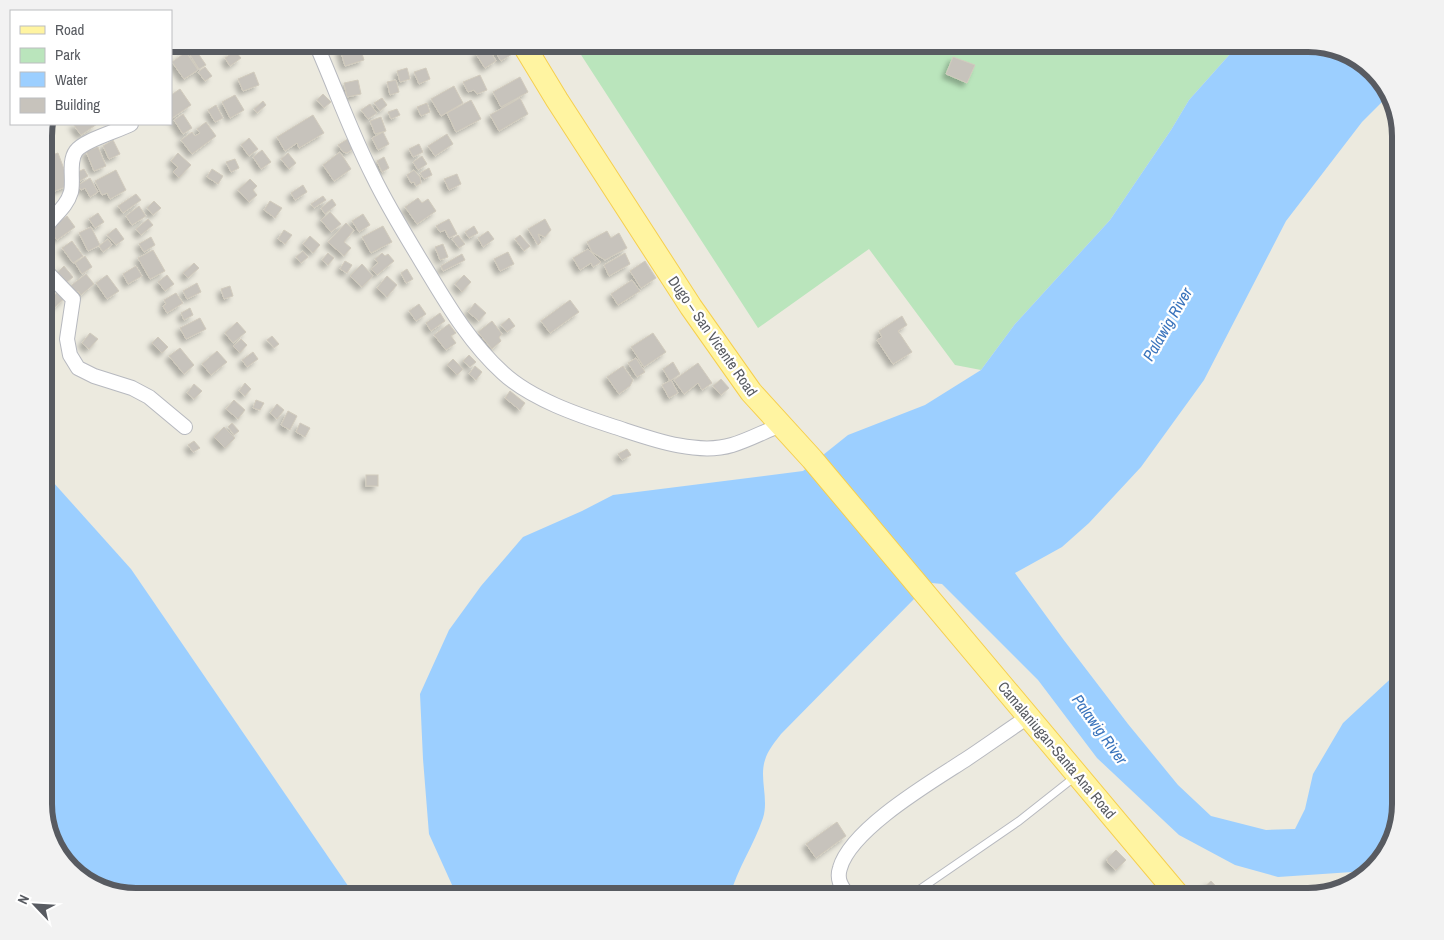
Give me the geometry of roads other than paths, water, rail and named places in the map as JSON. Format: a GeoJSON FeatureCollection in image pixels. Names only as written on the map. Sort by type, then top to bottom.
{"type":"FeatureCollection","features":[{"type":"Feature","properties":{"kind":"main road","name":"Dugo – San Vicente Road"},"geometry":{"type":"LineString","coordinates":[[528,52],[691,307],[751,392],[812,459],[934,605]]}},
{"type":"Feature","properties":{"kind":"main road","name":"Camalaniugan-Santa Ana Road"},"geometry":{"type":"LineString","coordinates":[[934,605],[1172,888]]}},
{"type":"Feature","properties":{"kind":"street"},"geometry":{"type":"LineString","coordinates":[[319,52],[372,174],[393,214],[452,312],[477,347],[504,374],[537,396],[592,419],[681,446],[709,450],[732,445],[781,425]]}},
{"type":"Feature","properties":{"kind":"street"},"geometry":{"type":"LineString","coordinates":[[53,220],[62,209],[71,192],[72,165],[76,150],[86,142],[128,125]]}},
{"type":"Feature","properties":{"kind":"street"},"geometry":{"type":"LineString","coordinates":[[53,278],[73,299],[67,339],[70,355],[78,368],[94,376],[132,388],[149,397],[185,427]]}},
{"type":"Feature","properties":{"kind":"street"},"geometry":{"type":"LineString","coordinates":[[842,888],[839,883],[839,870],[843,858],[858,839],[878,820],[916,792],[1028,717]]}},
{"type":"Feature","properties":{"kind":"lane"},"geometry":{"type":"LineString","coordinates":[[922,888],[1019,821],[1077,775]]}},
{"type":"Feature","properties":{"kind":"water","name":"Palawig River"},"geometry":{"type":"Polygon","coordinates":[[[1232,52],[1308,52],[1319,53],[1345,61],[1371,81],[1384,100],[1362,122],[1286,221],[1204,380],[1141,467],[1089,523],[1062,547],[1015,573],[1128,724],[1178,785],[1211,816],[1266,830],[1295,829],[1305,809],[1313,774],[1343,723],[1392,677],[1391,815],[1383,841],[1371,859],[1356,872],[1278,877],[1235,865],[1179,835],[1097,758],[1038,680],[942,584],[932,583],[781,734],[772,746],[766,756],[763,767],[765,811],[732,888],[453,888],[429,834],[420,694],[449,630],[481,586],[523,537],[613,495],[803,471],[848,435],[925,405],[981,370],[1015,324],[1110,220],[1189,100],[1232,52]]]}},
{"type":"Feature","properties":{"kind":"water"},"geometry":{"type":"Polygon","coordinates":[[[53,482],[131,569],[350,888],[136,888],[120,886],[99,879],[81,867],[64,846],[57,831],[53,809],[53,482]]]}}]}
